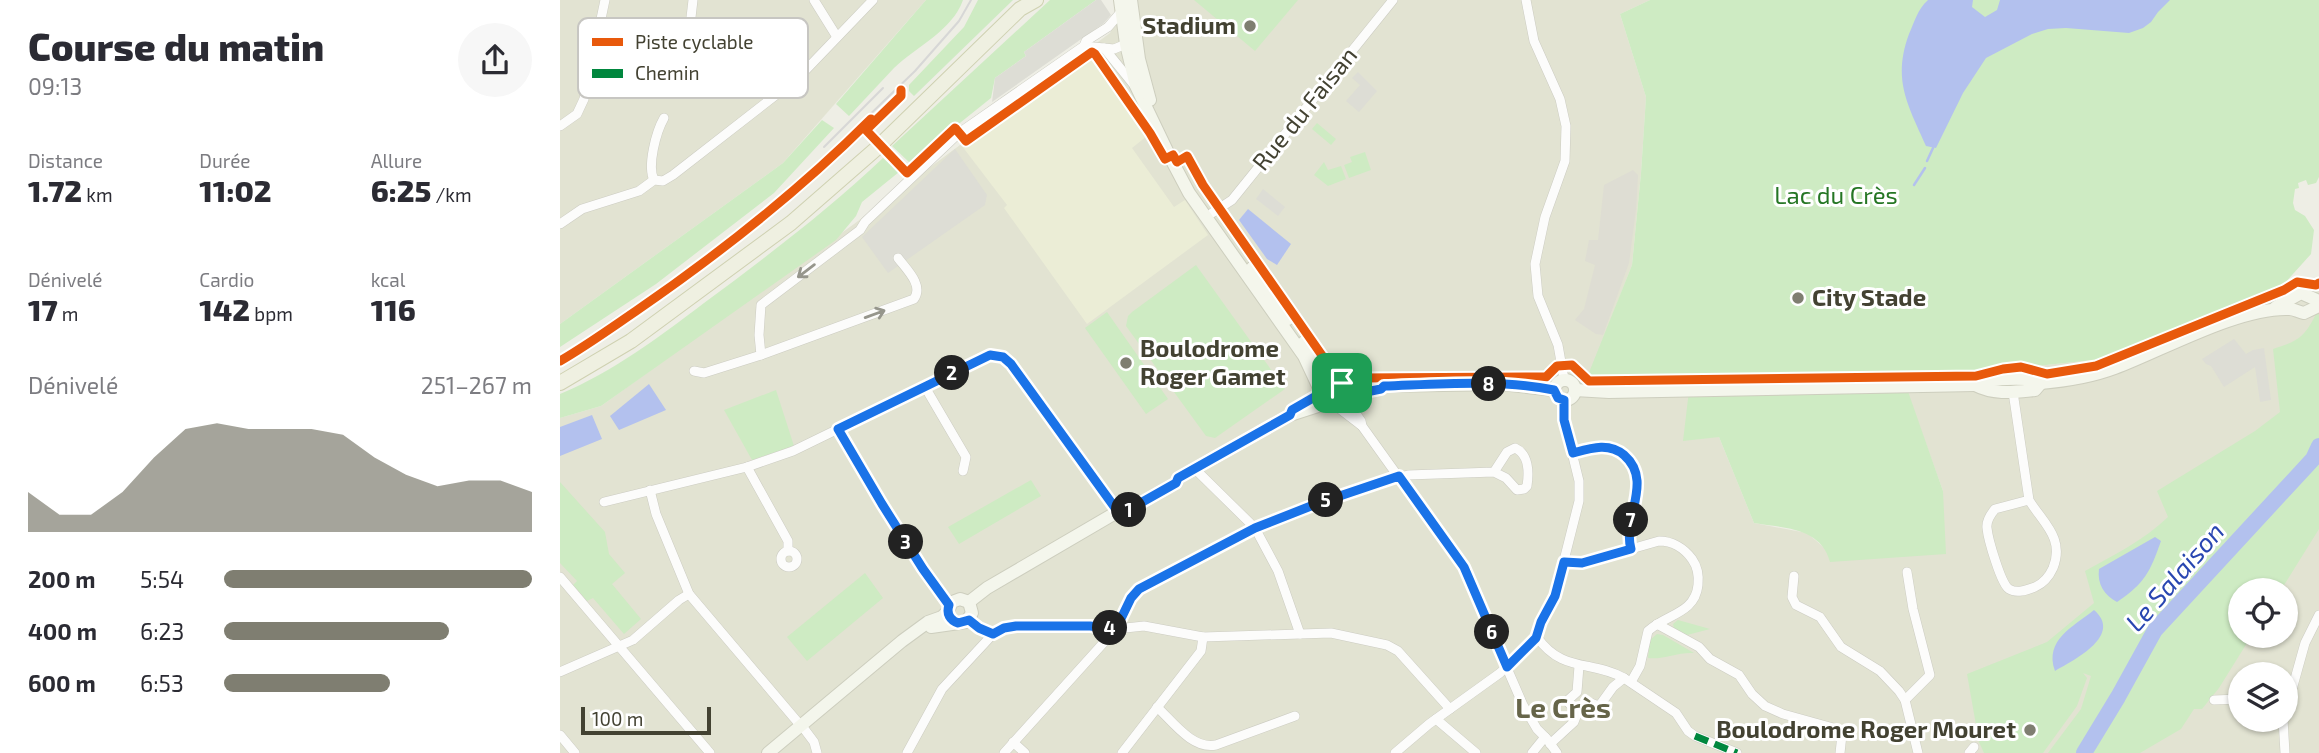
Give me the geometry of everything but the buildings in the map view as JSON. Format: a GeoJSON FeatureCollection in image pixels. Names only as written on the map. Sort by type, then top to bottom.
{"type":"FeatureCollection","features":[{"type":"Feature","properties":{"kind":"main road"},"geometry":{"type":"LineString","coordinates":[[560,383],[631,341],[791,223],[877,148],[1022,5],[1036,0]]}},
{"type":"Feature","properties":{"kind":"street"},"geometry":{"type":"LineString","coordinates":[[600,18],[604,0]]}},
{"type":"Feature","properties":{"kind":"street"},"geometry":{"type":"LineString","coordinates":[[691,18],[693,0]]}},
{"type":"Feature","properties":{"kind":"street"},"geometry":{"type":"LineString","coordinates":[[814,0],[837,37]]}},
{"type":"Feature","properties":{"kind":"street"},"geometry":{"type":"LineString","coordinates":[[808,68],[873,0]]}},
{"type":"Feature","properties":{"kind":"street"},"geometry":{"type":"LineString","coordinates":[[1131,0],[1141,71],[1152,105],[1196,188],[1333,394]]}},
{"type":"Feature","properties":{"kind":"street","name":"Rue du Faisan"},"geometry":{"type":"LineString","coordinates":[[1212,213],[1232,200],[1393,0]]}},
{"type":"Feature","properties":{"kind":"street"},"geometry":{"type":"LineString","coordinates":[[1526,0],[1534,41],[1560,99],[1566,126],[1565,161],[1545,217],[1535,264],[1538,296],[1558,345],[1564,379]]}},
{"type":"Feature","properties":{"kind":"street"},"geometry":{"type":"LineString","coordinates":[[1121,6],[1136,86],[1185,187],[1304,356],[1333,394],[1361,421],[1464,567],[1522,705],[1536,729],[1557,753]]}},
{"type":"Feature","properties":{"kind":"street"},"geometry":{"type":"LineString","coordinates":[[761,355],[761,305],[860,230],[865,222],[959,133],[1084,46],[1086,41],[1113,22],[1121,6]]}},
{"type":"Feature","properties":{"kind":"street"},"geometry":{"type":"LineString","coordinates":[[1084,46],[1114,48],[1126,44],[1135,27]]}},
{"type":"Feature","properties":{"kind":"street"},"geometry":{"type":"LineString","coordinates":[[1104,48],[1136,86]]}},
{"type":"Feature","properties":{"kind":"street"},"geometry":{"type":"LineString","coordinates":[[560,125],[577,114],[584,98]]}},
{"type":"Feature","properties":{"kind":"street"},"geometry":{"type":"LineString","coordinates":[[560,224],[582,209],[639,191],[654,180],[663,181],[669,178],[772,98]]}},
{"type":"Feature","properties":{"kind":"street"},"geometry":{"type":"LineString","coordinates":[[654,180],[651,168],[658,128],[664,118]]}},
{"type":"Feature","properties":{"kind":"street"},"geometry":{"type":"LineString","coordinates":[[694,371],[704,373],[761,355],[914,299],[918,294],[918,287],[898,258]]}},
{"type":"Feature","properties":{"kind":"street"},"geometry":{"type":"LineString","coordinates":[[1575,390],[1609,392],[1975,385],[1987,380],[2035,379],[2040,383],[2068,380],[2112,369],[2226,322],[2295,303],[2304,313],[2315,303]]}},
{"type":"Feature","properties":{"kind":"street"},"geometry":{"type":"LineString","coordinates":[[604,502],[747,467],[793,451],[984,358],[999,356],[1011,364],[1118,512]]}},
{"type":"Feature","properties":{"kind":"street"},"geometry":{"type":"LineString","coordinates":[[1564,379],[1571,382],[1575,390],[1573,396],[1564,400],[1558,398],[1554,390],[1558,381],[1564,379]]}},
{"type":"Feature","properties":{"kind":"street"},"geometry":{"type":"LineString","coordinates":[[1975,385],[1987,391],[2013,392],[2035,390],[2040,383]]}},
{"type":"Feature","properties":{"kind":"street"},"geometry":{"type":"LineString","coordinates":[[969,602],[987,588],[1118,512],[1126,503],[1172,477],[1178,478],[1195,469],[1290,415],[1292,410],[1333,394],[1384,386],[1501,384],[1554,390]]}},
{"type":"Feature","properties":{"kind":"street"},"geometry":{"type":"LineString","coordinates":[[925,387],[966,457],[963,471]]}},
{"type":"Feature","properties":{"kind":"street"},"geometry":{"type":"LineString","coordinates":[[2013,392],[2029,500],[2053,535],[2057,557],[2048,579],[2039,586],[2014,591],[2002,581],[1987,529],[1987,520],[1995,509],[2029,500]]}},
{"type":"Feature","properties":{"kind":"street"},"geometry":{"type":"LineString","coordinates":[[1395,753],[1507,667],[1536,638],[1555,596],[1579,501],[1579,481],[1564,420],[1564,400]]}},
{"type":"Feature","properties":{"kind":"street"},"geometry":{"type":"LineString","coordinates":[[838,429],[951,613],[962,623],[969,620]]}},
{"type":"Feature","properties":{"kind":"street"},"geometry":{"type":"LineString","coordinates":[[1573,453],[1607,447],[1617,450],[1631,463],[1638,482],[1629,532],[1631,549]]}},
{"type":"Feature","properties":{"kind":"street"},"geometry":{"type":"LineString","coordinates":[[1004,753],[1116,629],[1136,591],[1255,528],[1399,476],[1494,472],[1506,478],[1517,490],[1527,486],[1525,457],[1520,450],[1515,448],[1507,452],[1494,472]]}},
{"type":"Feature","properties":{"kind":"street"},"geometry":{"type":"LineString","coordinates":[[747,467],[788,541],[788,551]]}},
{"type":"Feature","properties":{"kind":"street"},"geometry":{"type":"LineString","coordinates":[[1195,469],[1247,517],[1255,528],[1278,571],[1300,634]]}},
{"type":"Feature","properties":{"kind":"street"},"geometry":{"type":"LineString","coordinates":[[650,490],[656,514],[689,594],[803,728],[814,742],[817,753]]}},
{"type":"Feature","properties":{"kind":"street"},"geometry":{"type":"LineString","coordinates":[[1532,753],[1574,722],[1579,709],[1588,702],[1600,705],[1613,687],[1628,680],[1640,666],[1648,631],[1690,605],[1697,591],[1698,575],[1690,556],[1666,541],[1652,542],[1582,563],[1564,562]]}},
{"type":"Feature","properties":{"kind":"street"},"geometry":{"type":"LineString","coordinates":[[1905,700],[1930,675],[1907,572]]}},
{"type":"Feature","properties":{"kind":"street"},"geometry":{"type":"LineString","coordinates":[[1794,576],[1791,597],[1794,603],[1820,617],[1841,647],[1880,671],[1905,700],[1918,753]]}},
{"type":"Feature","properties":{"kind":"street"},"geometry":{"type":"LineString","coordinates":[[560,577],[710,753]]}},
{"type":"Feature","properties":{"kind":"street"},"geometry":{"type":"LineString","coordinates":[[560,671],[633,640],[689,594]]}},
{"type":"Feature","properties":{"kind":"street"},"geometry":{"type":"LineString","coordinates":[[768,753],[915,637],[951,613],[960,599],[969,602]]}},
{"type":"Feature","properties":{"kind":"street"},"geometry":{"type":"LineString","coordinates":[[969,602],[972,610],[969,620]]}},
{"type":"Feature","properties":{"kind":"street"},"geometry":{"type":"LineString","coordinates":[[2298,663],[2307,636],[2319,615]]}},
{"type":"Feature","properties":{"kind":"street"},"geometry":{"type":"LineString","coordinates":[[969,620],[993,634]]}},
{"type":"Feature","properties":{"kind":"street"},"geometry":{"type":"LineString","coordinates":[[1657,624],[1699,647],[1710,659],[1739,675],[1752,694],[1765,706],[1783,714],[1837,729],[1842,735],[1840,753]]}},
{"type":"Feature","properties":{"kind":"street"},"geometry":{"type":"LineString","coordinates":[[907,753],[942,689],[993,634],[1016,626],[1090,626],[1116,629],[1152,626],[1203,637],[1331,633],[1387,645],[1398,651],[1450,709]]}},
{"type":"Feature","properties":{"kind":"street"},"geometry":{"type":"LineString","coordinates":[[1122,753],[1201,651],[1203,637]]}},
{"type":"Feature","properties":{"kind":"street"},"geometry":{"type":"LineString","coordinates":[[1536,638],[1554,656],[1579,666],[1616,673],[1676,712],[1688,732],[1737,753]]}},
{"type":"Feature","properties":{"kind":"street"},"geometry":{"type":"LineString","coordinates":[[1578,713],[1567,701],[1577,692],[1579,666]]}},
{"type":"Feature","properties":{"kind":"street"},"geometry":{"type":"LineString","coordinates":[[2214,700],[2228,699]]}},
{"type":"Feature","properties":{"kind":"street"},"geometry":{"type":"LineString","coordinates":[[1157,707],[1196,743],[1206,747],[1216,746],[1295,716]]}},
{"type":"Feature","properties":{"kind":"street"},"geometry":{"type":"LineString","coordinates":[[1436,719],[1476,753]]}},
{"type":"Feature","properties":{"kind":"street"},"geometry":{"type":"LineString","coordinates":[[779,753],[803,728]]}},
{"type":"Feature","properties":{"kind":"street"},"geometry":{"type":"LineString","coordinates":[[2284,732],[2286,753]]}},
{"type":"Feature","properties":{"kind":"street"},"geometry":{"type":"LineString","coordinates":[[560,735],[575,753]]}},
{"type":"Feature","properties":{"kind":"street"},"geometry":{"type":"LineString","coordinates":[[1013,742],[1025,753]]}},
{"type":"Feature","properties":{"kind":"shaded area"},"geometry":{"type":"Polygon","coordinates":[[[560,0],[926,0],[783,163],[560,324],[560,0]]]}},
{"type":"Feature","properties":{"kind":"shaded area"},"geometry":{"type":"Polygon","coordinates":[[[1096,0],[1101,0],[1111,15],[1104,23],[992,102],[995,78],[1026,56],[1024,52],[1096,0]]]}},
{"type":"Feature","properties":{"kind":"shaded area"},"geometry":{"type":"Polygon","coordinates":[[[1126,0],[1650,0],[1620,14],[1646,97],[1641,173],[1632,265],[1589,375],[1691,382],[1719,437],[1754,523],[1807,533],[1827,550],[1943,491],[1903,380],[2103,359],[2284,284],[2319,291],[2319,753],[560,753],[560,418],[601,406],[854,224],[1110,33],[1126,0]]]}},
{"type":"Feature","properties":{"kind":"shaded area"},"geometry":{"type":"Polygon","coordinates":[[[1091,57],[1147,136],[1132,148],[1174,207],[1185,200],[1208,235],[1087,324],[1004,208],[1007,205],[962,146],[1091,57]]]}},
{"type":"Feature","properties":{"kind":"shaded area"},"geometry":{"type":"Polygon","coordinates":[[[1358,72],[1377,91],[1359,112],[1346,101],[1360,85],[1352,78],[1358,72]]]}},
{"type":"Feature","properties":{"kind":"shaded area"},"geometry":{"type":"Polygon","coordinates":[[[955,149],[987,195],[985,205],[888,273],[862,237],[955,149]]]}},
{"type":"Feature","properties":{"kind":"shaded area"},"geometry":{"type":"Polygon","coordinates":[[[1633,170],[1638,175],[1629,263],[1603,335],[1596,334],[1575,320],[1584,309],[1595,265],[1585,261],[1589,240],[1598,240],[1604,185],[1633,170]]]}},
{"type":"Feature","properties":{"kind":"shaded area"},"geometry":{"type":"Polygon","coordinates":[[[1263,189],[1285,207],[1278,216],[1256,199],[1263,189]]]}},
{"type":"Feature","properties":{"kind":"shaded area"},"geometry":{"type":"Polygon","coordinates":[[[2234,339],[2246,354],[2264,348],[2271,400],[2260,402],[2255,367],[2224,387],[2211,366],[2202,359],[2234,339]]]}},
{"type":"Feature","properties":{"kind":"green space"},"geometry":{"type":"Polygon","coordinates":[[[926,0],[963,0],[951,21],[894,68],[849,116],[836,104],[926,0]]]}},
{"type":"Feature","properties":{"kind":"green space"},"geometry":{"type":"Polygon","coordinates":[[[978,0],[1013,0],[914,96],[909,91],[909,85],[964,27],[978,0]]]}},
{"type":"Feature","properties":{"kind":"green space"},"geometry":{"type":"Polygon","coordinates":[[[1050,0],[1096,0],[1024,52],[1026,56],[995,78],[991,98],[910,163],[892,146],[1050,0]]]}},
{"type":"Feature","properties":{"kind":"green space","name":"Stadium"},"geometry":{"type":"Polygon","coordinates":[[[1194,0],[1298,0],[1255,51],[1194,0]]]}},
{"type":"Feature","properties":{"kind":"green space","name":"Lac du Crès"},"geometry":{"type":"Polygon","coordinates":[[[1650,0],[2319,0],[2319,177],[2316,183],[2308,185],[2306,180],[2298,183],[2299,188],[2295,189],[2293,203],[2295,210],[2305,216],[2314,230],[2311,254],[2284,284],[2103,359],[1904,380],[1943,491],[1946,554],[1830,562],[1825,550],[1810,536],[1788,528],[1754,523],[1719,437],[1683,441],[1690,382],[1588,375],[1632,265],[1641,173],[1646,97],[1620,14],[1650,0]]]}},
{"type":"Feature","properties":{"kind":"green space"},"geometry":{"type":"Polygon","coordinates":[[[822,120],[834,128],[774,193],[656,284],[560,347],[560,324],[783,163],[822,120]]]}},
{"type":"Feature","properties":{"kind":"green space"},"geometry":{"type":"Polygon","coordinates":[[[1317,123],[1336,139],[1331,145],[1312,129],[1317,123]]]}},
{"type":"Feature","properties":{"kind":"green space"},"geometry":{"type":"Polygon","coordinates":[[[1365,152],[1371,170],[1349,178],[1344,165],[1352,162],[1350,157],[1365,152]]]}},
{"type":"Feature","properties":{"kind":"green space"},"geometry":{"type":"Polygon","coordinates":[[[883,158],[899,172],[862,202],[856,216],[836,240],[601,406],[560,418],[560,394],[617,365],[670,328],[796,233],[883,158]]]}},
{"type":"Feature","properties":{"kind":"green space"},"geometry":{"type":"Polygon","coordinates":[[[1324,162],[1328,170],[1341,166],[1346,179],[1328,186],[1314,175],[1324,162]]]}},
{"type":"Feature","properties":{"kind":"green space"},"geometry":{"type":"Polygon","coordinates":[[[1196,265],[1285,389],[1215,438],[1206,436],[1126,326],[1128,316],[1132,312],[1196,265]]]}},
{"type":"Feature","properties":{"kind":"green space","name":"Boulodrome Roger Gamet"},"geometry":{"type":"Polygon","coordinates":[[[1107,312],[1168,399],[1146,414],[1085,328],[1107,312]]]}},
{"type":"Feature","properties":{"kind":"green space"},"geometry":{"type":"Polygon","coordinates":[[[2316,314],[2319,314],[2319,529],[2288,578],[2228,578],[2228,648],[2244,648],[2235,662],[2228,662],[2228,674],[2219,688],[2202,709],[2194,709],[2181,729],[2140,753],[2048,753],[2081,709],[2091,676],[2083,673],[2087,678],[2077,706],[2043,753],[1984,753],[1979,742],[1967,674],[2047,642],[2094,603],[2085,571],[2139,540],[2168,517],[2157,491],[2255,431],[2280,412],[2273,349],[2299,338],[2316,314]]]}},
{"type":"Feature","properties":{"kind":"green space"},"geometry":{"type":"Polygon","coordinates":[[[776,390],[794,446],[752,460],[724,410],[776,390]]]}},
{"type":"Feature","properties":{"kind":"green space"},"geometry":{"type":"Polygon","coordinates":[[[1031,480],[1041,496],[959,544],[948,527],[1031,480]]]}},
{"type":"Feature","properties":{"kind":"green space"},"geometry":{"type":"Polygon","coordinates":[[[560,482],[605,532],[609,554],[625,573],[612,584],[641,619],[624,634],[593,598],[587,601],[573,585],[577,581],[560,563],[560,482]]]}},
{"type":"Feature","properties":{"kind":"green space"},"geometry":{"type":"Polygon","coordinates":[[[865,573],[883,598],[807,661],[787,637],[865,573]]]}},
{"type":"Feature","properties":{"kind":"green space"},"geometry":{"type":"Polygon","coordinates":[[[1678,620],[1710,629],[1687,635],[1674,628],[1673,624],[1678,620]]]}},
{"type":"Feature","properties":{"kind":"green space"},"geometry":{"type":"Polygon","coordinates":[[[1657,634],[1694,653],[1648,658],[1650,640],[1657,634]]]}},
{"type":"Feature","properties":{"kind":"water","name":"Lac du Crès"},"geometry":{"type":"Polygon","coordinates":[[[1928,0],[1973,0],[1972,7],[1985,17],[1997,10],[2000,0],[2170,0],[2151,22],[2129,33],[2048,29],[2032,34],[1986,58],[1963,93],[1936,148],[1926,146],[1908,105],[1902,79],[1904,50],[1909,34],[1928,0]]]}},
{"type":"Feature","properties":{"kind":"water"},"geometry":{"type":"Polygon","coordinates":[[[1248,209],[1291,244],[1277,265],[1267,259],[1239,220],[1248,209]]]}},
{"type":"Feature","properties":{"kind":"water"},"geometry":{"type":"Polygon","coordinates":[[[649,384],[666,410],[619,430],[610,416],[649,384]]]}},
{"type":"Feature","properties":{"kind":"water"},"geometry":{"type":"Polygon","coordinates":[[[592,415],[602,439],[560,456],[560,427],[592,415]]]}},
{"type":"Feature","properties":{"kind":"water"},"geometry":{"type":"Polygon","coordinates":[[[2155,537],[2161,541],[2145,576],[2117,602],[2112,599],[2100,584],[2099,569],[2155,537]]]}},
{"type":"Feature","properties":{"kind":"water"},"geometry":{"type":"Polygon","coordinates":[[[2094,610],[2102,619],[2100,637],[2084,653],[2055,671],[2054,651],[2062,635],[2094,610]]]}},
{"type":"Feature","properties":{"kind":"waterway"},"geometry":{"type":"LineString","coordinates":[[1927,161],[1933,148]]}},
{"type":"Feature","properties":{"kind":"waterway"},"geometry":{"type":"LineString","coordinates":[[1914,185],[1925,168]]}},
{"type":"Feature","properties":{"kind":"waterway","name":"Le Salaison"},"geometry":{"type":"LineString","coordinates":[[2084,753],[2155,630],[2313,459],[2319,446]]}},
{"type":"Feature","properties":{"kind":"tram line"},"geometry":{"type":"LineString","coordinates":[[560,356],[696,263],[802,180],[915,71],[959,21],[971,0]]}},
{"type":"Feature","properties":{"kind":"tram line"},"geometry":{"type":"LineString","coordinates":[[824,147],[883,88]]}},
{"type":"Feature","properties":{"kind":"marked path"},"geometry":{"type":"LineString","coordinates":[[1695,736],[1737,753]]}},
{"type":"Feature","properties":{"kind":"cycle path"},"geometry":{"type":"LineString","coordinates":[[901,90],[901,96],[866,130],[907,173],[955,128],[966,141],[1092,52],[1150,133],[1165,159],[1173,155],[1177,162],[1187,156],[1203,185],[1328,364],[1358,378],[1546,377],[1557,366],[1572,365],[1589,381],[1976,376],[2021,367],[2047,374],[2096,366],[2284,290],[2297,282],[2316,285],[2319,283]]}},
{"type":"Feature","properties":{"kind":"cycle path"},"geometry":{"type":"LineString","coordinates":[[560,361],[636,311],[728,244],[816,171],[871,119]]}},
{"type":"Feature","properties":{"kind":"place","name":"Stadium"},"geometry":{"type":"Point","coordinates":[1250,26]}},
{"type":"Feature","properties":{"kind":"place","name":"City Stade"},"geometry":{"type":"Point","coordinates":[1798,298]}},
{"type":"Feature","properties":{"kind":"place","name":"Boulodrome Roger Gamet"},"geometry":{"type":"Point","coordinates":[1126,363]}},
{"type":"Feature","properties":{"kind":"place","name":"Boulodrome Roger Mouret"},"geometry":{"type":"Point","coordinates":[2030,730]}},
{"type":"Feature","properties":{"kind":"district","name":"Le Crès"},"geometry":{"type":"Point","coordinates":[1563,708]}},
{"type":"Feature","properties":{"kind":"route"},"geometry":{"type":"LineString","coordinates":[[990,355],[1003,357],[1011,364],[1118,512],[1130,509],[1176,483],[1178,478],[1290,415],[1292,410],[1318,395],[1321,384],[1327,379],[1342,383],[1346,396],[1381,389],[1384,386],[1501,384],[1554,390],[1558,398],[1564,400],[1564,420],[1573,453],[1607,447],[1626,457],[1635,469],[1638,482],[1629,532],[1631,549],[1582,563],[1564,562],[1555,596],[1537,630],[1536,638],[1507,667],[1464,567],[1399,476],[1255,528],[1139,589],[1131,598],[1116,629],[1090,626],[1010,626],[993,634],[969,620],[958,623],[951,619],[948,614],[949,605],[882,504],[838,429],[990,355]]}}]}
